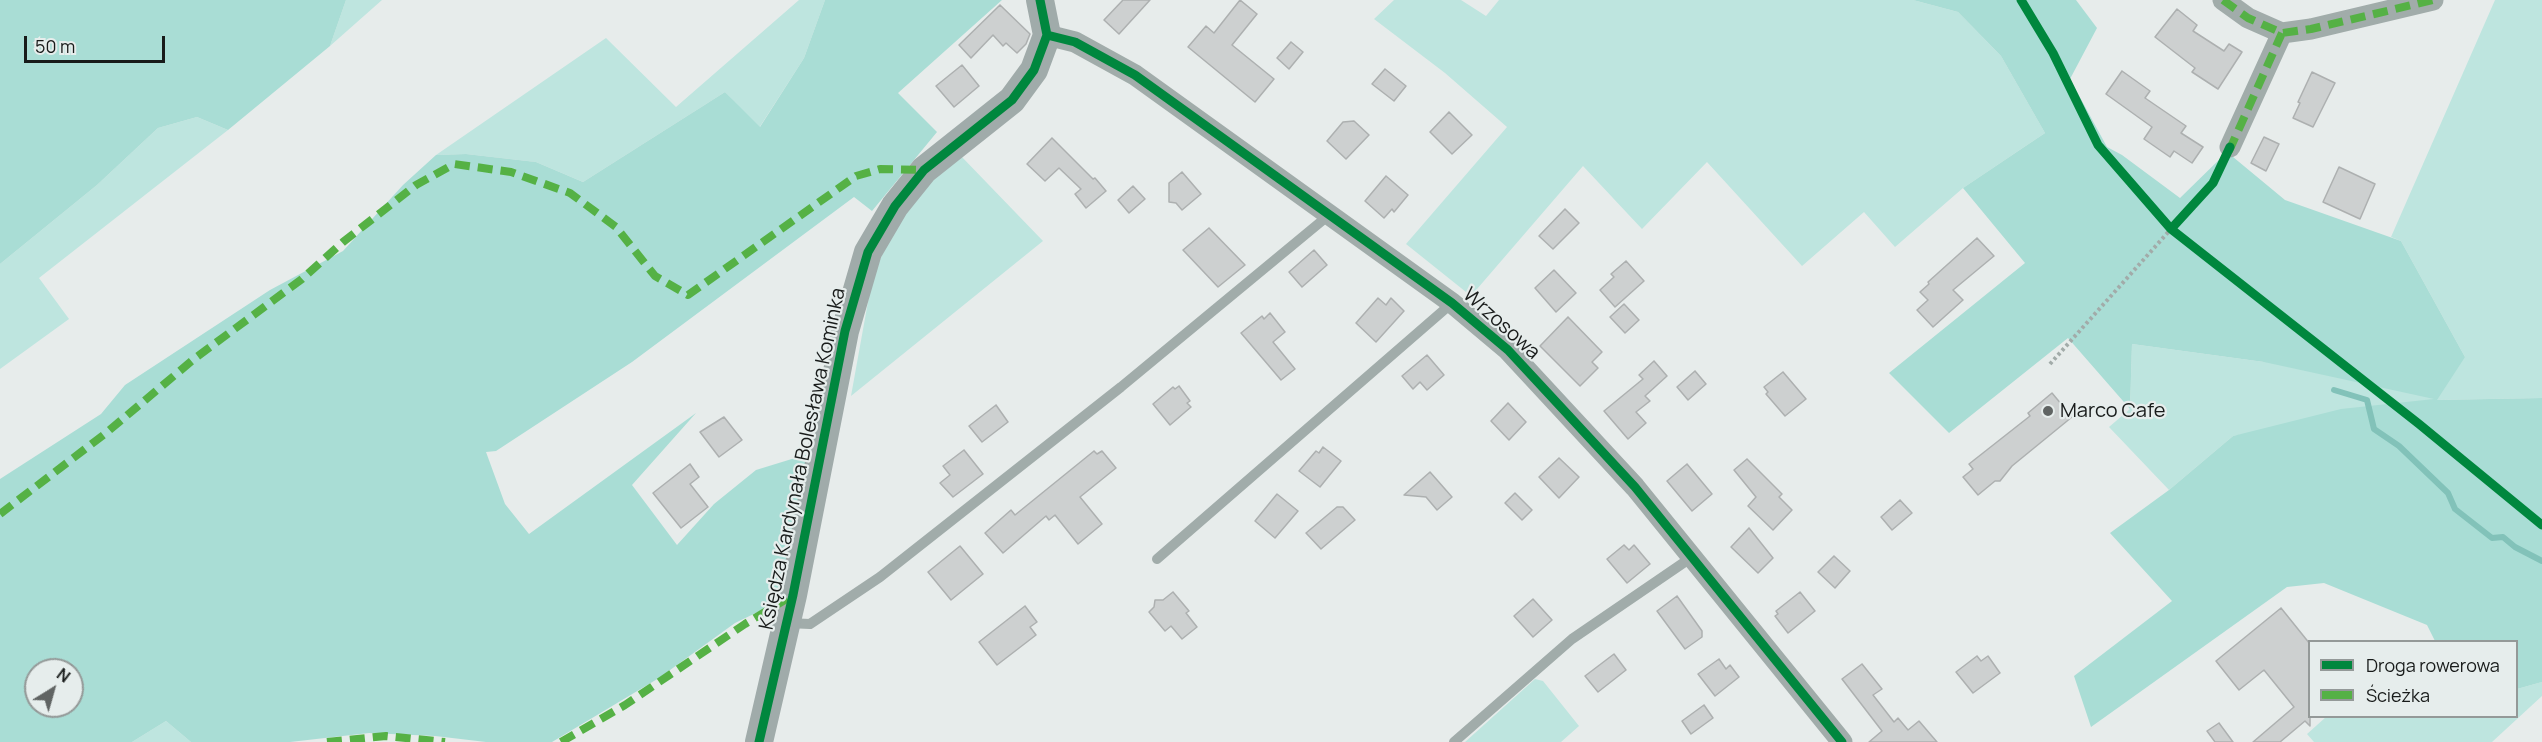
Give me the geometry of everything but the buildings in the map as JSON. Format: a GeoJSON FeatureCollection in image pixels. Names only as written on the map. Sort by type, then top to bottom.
{"type":"FeatureCollection","features":[{"type":"Feature","properties":{"kind":"street"},"geometry":{"type":"LineString","coordinates":[[1040,0],[1047,35]]}},
{"type":"Feature","properties":{"kind":"street"},"geometry":{"type":"LineString","coordinates":[[2223,0],[2248,18],[2282,33],[2311,29],[2433,0]]}},
{"type":"Feature","properties":{"kind":"street"},"geometry":{"type":"LineString","coordinates":[[2230,147],[2282,33]]}},
{"type":"Feature","properties":{"kind":"street","name":"Wrzosowa"},"geometry":{"type":"LineString","coordinates":[[1047,35],[1075,42],[1135,75],[1452,303],[1508,350],[1635,487],[1842,742]]}},
{"type":"Feature","properties":{"kind":"street","name":"Księdza Kardynała Bolesława Kominka"},"geometry":{"type":"LineString","coordinates":[[759,742],[786,623],[845,331],[868,252],[895,206],[924,170],[1012,100],[1034,70],[1047,35]]}},
{"type":"Feature","properties":{"kind":"lane"},"geometry":{"type":"LineString","coordinates":[[786,623],[810,624],[880,577],[1121,387],[1329,215]]}},
{"type":"Feature","properties":{"kind":"lane"},"geometry":{"type":"LineString","coordinates":[[1157,559],[1452,303]]}},
{"type":"Feature","properties":{"kind":"lane"},"geometry":{"type":"LineString","coordinates":[[1454,742],[1572,639],[1692,557]]}},
{"type":"Feature","properties":{"kind":"path"},"geometry":{"type":"LineString","coordinates":[[2164,221],[2179,236]]}},
{"type":"Feature","properties":{"kind":"path"},"geometry":{"type":"LineString","coordinates":[[2050,364],[2171,229]]}},
{"type":"Feature","properties":{"kind":"shaded area"},"geometry":{"type":"Polygon","coordinates":[[[346,0],[382,0],[330,46],[346,0]]]}},
{"type":"Feature","properties":{"kind":"shaded area"},"geometry":{"type":"Polygon","coordinates":[[[799,0],[825,0],[804,58],[759,128],[725,92],[583,182],[536,162],[466,154],[436,155],[606,38],[676,107],[799,0]]]}},
{"type":"Feature","properties":{"kind":"shaded area"},"geometry":{"type":"Polygon","coordinates":[[[1394,0],[1461,0],[1486,16],[1499,0],[1913,0],[1958,12],[2001,56],[2045,133],[1963,188],[1895,247],[1864,212],[1802,266],[1707,162],[1642,229],[1583,166],[1471,296],[1406,244],[1507,127],[1445,73],[1374,19],[1394,0]]]}},
{"type":"Feature","properties":{"kind":"shaded area"},"geometry":{"type":"Polygon","coordinates":[[[2495,0],[2542,0],[2542,398],[2437,400],[2233,436],[2169,490],[2109,427],[2130,409],[2132,344],[2264,362],[2465,357],[2401,241],[2391,237],[2495,0]]]}},
{"type":"Feature","properties":{"kind":"shaded area"},"geometry":{"type":"Polygon","coordinates":[[[197,117],[228,130],[39,278],[69,319],[0,369],[0,264],[97,185],[158,128],[197,117]]]}},
{"type":"Feature","properties":{"kind":"shaded area"},"geometry":{"type":"Polygon","coordinates":[[[960,155],[1043,241],[851,396],[873,274],[905,206],[960,155]]]}},
{"type":"Feature","properties":{"kind":"shaded area"},"geometry":{"type":"Polygon","coordinates":[[[1535,679],[1543,681],[1579,726],[1561,742],[1465,742],[1535,679]]]}},
{"type":"Feature","properties":{"kind":"shaded area"},"geometry":{"type":"Polygon","coordinates":[[[2542,682],[2542,696],[2492,742],[2314,742],[2307,734],[2325,718],[2518,718],[2518,689],[2542,682]]]}},
{"type":"Feature","properties":{"kind":"shaded area"},"geometry":{"type":"Polygon","coordinates":[[[166,721],[191,742],[132,742],[166,721]]]}},
{"type":"Feature","properties":{"kind":"green space"},"geometry":{"type":"Polygon","coordinates":[[[0,0],[346,0],[330,46],[228,130],[197,117],[158,128],[97,185],[0,264],[0,0]]]}},
{"type":"Feature","properties":{"kind":"green space"},"geometry":{"type":"Polygon","coordinates":[[[825,0],[1002,0],[898,93],[937,132],[872,211],[854,197],[632,362],[496,451],[486,452],[505,504],[529,534],[696,413],[632,485],[677,545],[714,504],[756,470],[821,450],[793,595],[735,623],[659,678],[552,742],[486,742],[435,736],[369,733],[290,742],[191,742],[166,721],[132,742],[0,742],[0,479],[101,414],[125,385],[270,290],[343,251],[403,185],[436,155],[466,154],[536,162],[583,182],[725,92],[760,127],[804,58],[825,0]]]}},
{"type":"Feature","properties":{"kind":"green space"},"geometry":{"type":"Polygon","coordinates":[[[1913,0],[2076,0],[2097,28],[2070,79],[2107,147],[2122,155],[2180,198],[2227,152],[2285,200],[2401,241],[2465,357],[2437,400],[2542,398],[2542,682],[2518,689],[2518,640],[2434,640],[2427,625],[2324,583],[2287,587],[2091,727],[2074,676],[2172,601],[2110,533],[2169,490],[2233,436],[2341,409],[2434,399],[2264,362],[2132,344],[2130,409],[2068,338],[1949,433],[1889,373],[2025,263],[1963,188],[2045,133],[2001,56],[1958,12],[1913,0]]]}},
{"type":"Feature","properties":{"kind":"waterway"},"geometry":{"type":"LineString","coordinates":[[2334,390],[2367,400],[2374,429],[2399,446],[2448,493],[2455,509],[2492,538],[2503,537],[2515,547],[2542,561]]}},
{"type":"Feature","properties":{"kind":"marked path"},"geometry":{"type":"LineString","coordinates":[[2223,0],[2248,18],[2282,33],[2311,29],[2433,0]]}},
{"type":"Feature","properties":{"kind":"marked path"},"geometry":{"type":"LineString","coordinates":[[2229,151],[2282,33]]}},
{"type":"Feature","properties":{"kind":"marked path"},"geometry":{"type":"LineString","coordinates":[[0,514],[106,433],[194,359],[302,279],[343,242],[416,185],[454,164],[511,172],[570,193],[616,227],[655,276],[688,295],[856,176],[880,169],[924,170]]}},
{"type":"Feature","properties":{"kind":"marked path"},"geometry":{"type":"LineString","coordinates":[[561,742],[625,705],[745,624],[793,595]]}},
{"type":"Feature","properties":{"kind":"marked path"},"geometry":{"type":"LineString","coordinates":[[327,742],[386,736],[445,742]]}},
{"type":"Feature","properties":{"kind":"cycle path"},"geometry":{"type":"LineString","coordinates":[[759,742],[793,595],[845,331],[868,252],[895,206],[924,170],[1012,100],[1034,70],[1047,35],[1040,0]]}},
{"type":"Feature","properties":{"kind":"cycle path"},"geometry":{"type":"LineString","coordinates":[[2021,0],[2053,53],[2098,145],[2171,229],[2419,424],[2542,525]]}},
{"type":"Feature","properties":{"kind":"cycle path"},"geometry":{"type":"LineString","coordinates":[[1047,35],[1075,42],[1135,75],[1452,303],[1508,350],[1635,487],[1842,742]]}},
{"type":"Feature","properties":{"kind":"cycle path"},"geometry":{"type":"LineString","coordinates":[[2171,229],[2213,183],[2230,147]]}},
{"type":"Feature","properties":{"kind":"place","name":"Marco Cafe"},"geometry":{"type":"Point","coordinates":[2048,411]}}]}
